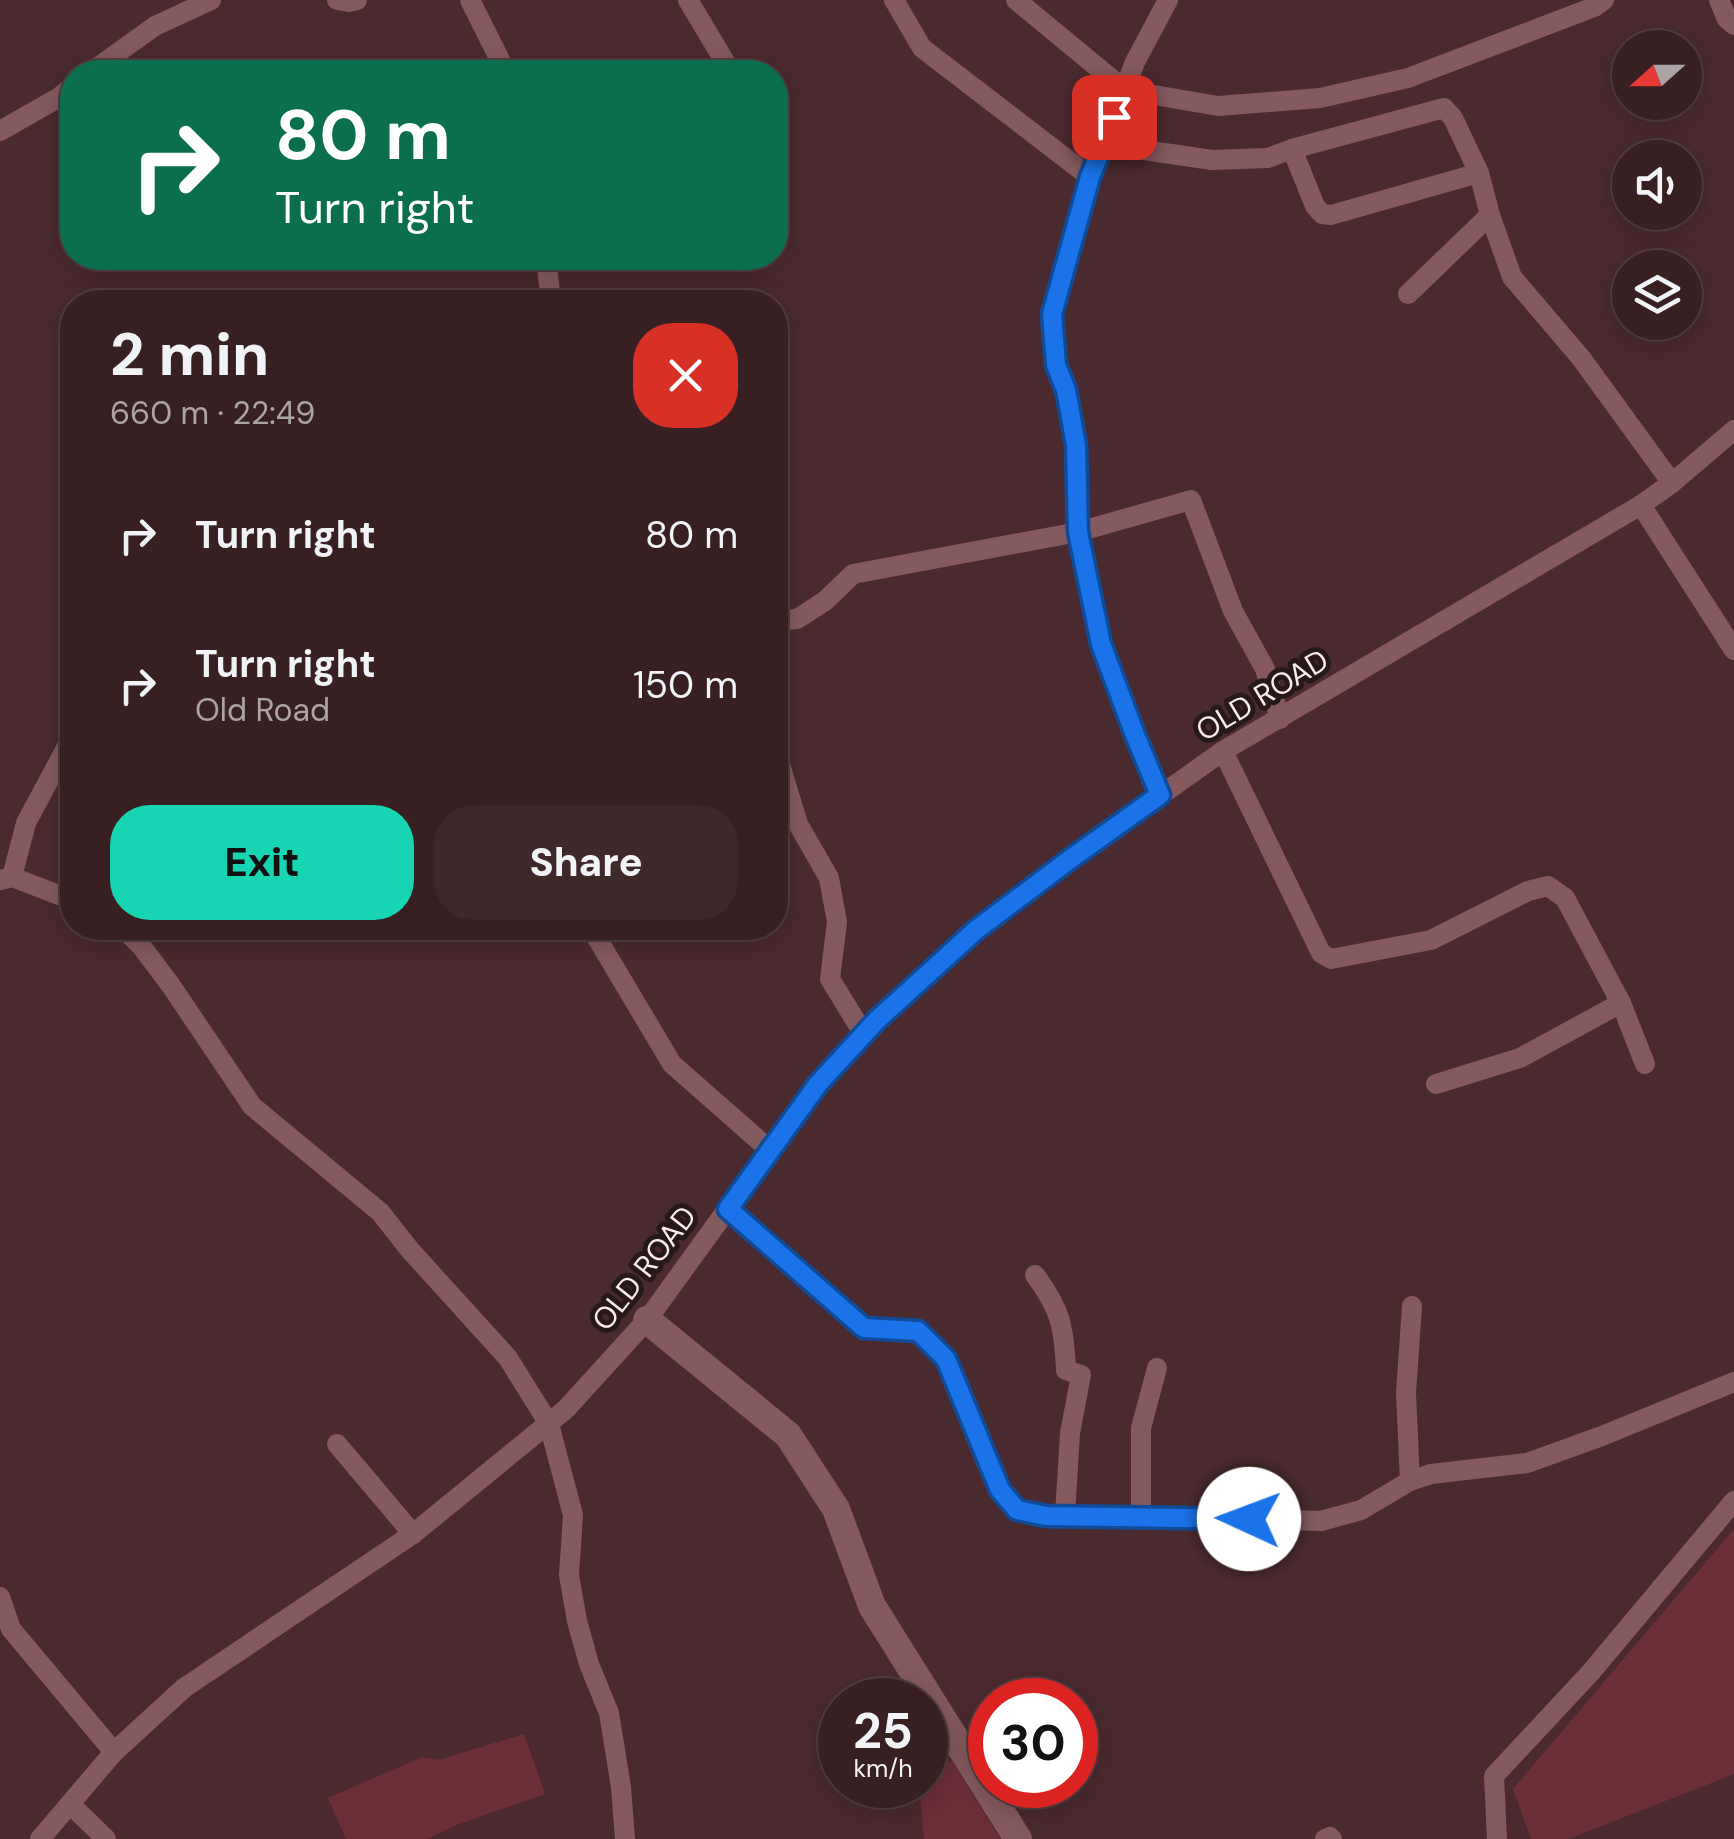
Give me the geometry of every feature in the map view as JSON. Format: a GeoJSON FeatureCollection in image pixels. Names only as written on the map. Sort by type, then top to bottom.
{"type":"FeatureCollection","features":[{"type":"Feature","properties":{"kind":"street"},"geometry":{"type":"LineString","coordinates":[[107,60],[154,26],[210,0]]}},
{"type":"Feature","properties":{"kind":"street"},"geometry":{"type":"LineString","coordinates":[[338,0],[357,0]]}},
{"type":"Feature","properties":{"kind":"street"},"geometry":{"type":"LineString","coordinates":[[470,0],[500,60]]}},
{"type":"Feature","properties":{"kind":"street"},"geometry":{"type":"LineString","coordinates":[[688,0],[724,60]]}},
{"type":"Feature","properties":{"kind":"street"},"geometry":{"type":"LineString","coordinates":[[894,0],[922,48],[1090,177]]}},
{"type":"Feature","properties":{"kind":"street"},"geometry":{"type":"LineString","coordinates":[[1016,0],[1125,90],[1218,106],[1320,98],[1408,78],[1594,8],[1604,0]]}},
{"type":"Feature","properties":{"kind":"street"},"geometry":{"type":"LineString","coordinates":[[1160,795],[1101,644],[1078,532],[1076,445],[1066,390],[1056,365],[1052,314],[1090,177],[1135,62],[1168,0]]}},
{"type":"Feature","properties":{"kind":"street"},"geometry":{"type":"LineString","coordinates":[[1719,0],[1726,18],[1734,25]]}},
{"type":"Feature","properties":{"kind":"street"},"geometry":{"type":"LineString","coordinates":[[0,131],[60,96]]}},
{"type":"Feature","properties":{"kind":"street"},"geometry":{"type":"LineString","coordinates":[[1103,144],[1212,160],[1268,158],[1444,108],[1453,118],[1479,173],[1512,276],[1580,358],[1672,482]]}},
{"type":"Feature","properties":{"kind":"street"},"geometry":{"type":"LineString","coordinates":[[1292,149],[1315,206],[1322,214],[1331,215],[1479,173]]}},
{"type":"Feature","properties":{"kind":"street"},"geometry":{"type":"LineString","coordinates":[[1408,294],[1490,215]]}},
{"type":"Feature","properties":{"kind":"street","name":"OLD ROAD"},"geometry":{"type":"LineString","coordinates":[[40,1839],[114,1752],[184,1688],[413,1534],[566,1409],[646,1320],[818,1084],[877,1020],[976,930],[1224,751],[1640,505],[1734,430]]}},
{"type":"Feature","properties":{"kind":"street"},"geometry":{"type":"LineString","coordinates":[[788,620],[797,619],[825,601],[853,574],[1078,532],[1191,500],[1233,611],[1265,669],[1280,719]]}},
{"type":"Feature","properties":{"kind":"street"},"geometry":{"type":"LineString","coordinates":[[1640,505],[1734,650]]}},
{"type":"Feature","properties":{"kind":"street"},"geometry":{"type":"LineString","coordinates":[[1224,751],[1320,953],[1331,959],[1431,940],[1528,891],[1548,886],[1566,898],[1621,1003],[1645,1064]]}},
{"type":"Feature","properties":{"kind":"street"},"geometry":{"type":"LineString","coordinates":[[60,759],[26,823],[6,878],[60,896]]}},
{"type":"Feature","properties":{"kind":"street"},"geometry":{"type":"LineString","coordinates":[[788,791],[798,824],[829,878],[837,922],[830,978],[865,1036]]}},
{"type":"Feature","properties":{"kind":"street"},"geometry":{"type":"LineString","coordinates":[[135,940],[172,987],[252,1106],[380,1212],[508,1358],[548,1424],[573,1515],[569,1574],[588,1664],[609,1713],[622,1786],[625,1839]]}},
{"type":"Feature","properties":{"kind":"street"},"geometry":{"type":"LineString","coordinates":[[598,940],[672,1064],[771,1152]]}},
{"type":"Feature","properties":{"kind":"street"},"geometry":{"type":"LineString","coordinates":[[1436,1084],[1520,1058],[1621,1003]]}},
{"type":"Feature","properties":{"kind":"street"},"geometry":{"type":"LineString","coordinates":[[728,1209],[864,1328],[918,1331],[946,1359],[1000,1490],[1017,1510],[1046,1516],[1321,1521],[1361,1510],[1410,1481],[1431,1474],[1527,1463],[1734,1382]]}},
{"type":"Feature","properties":{"kind":"street"},"geometry":{"type":"LineString","coordinates":[[1034,1275],[1051,1296],[1061,1320],[1066,1370],[1081,1375],[1070,1432],[1065,1516]]}},
{"type":"Feature","properties":{"kind":"street"},"geometry":{"type":"LineString","coordinates":[[1410,1481],[1406,1394],[1412,1306]]}},
{"type":"Feature","properties":{"kind":"street"},"geometry":{"type":"LineString","coordinates":[[646,1320],[788,1436],[836,1509],[872,1606],[1018,1839]]}},
{"type":"Feature","properties":{"kind":"street"},"geometry":{"type":"LineString","coordinates":[[1141,1516],[1141,1428],[1157,1368]]}},
{"type":"Feature","properties":{"kind":"street"},"geometry":{"type":"LineString","coordinates":[[337,1444],[413,1534]]}},
{"type":"Feature","properties":{"kind":"street"},"geometry":{"type":"LineString","coordinates":[[1497,1839],[1494,1776],[1591,1672],[1734,1501]]}},
{"type":"Feature","properties":{"kind":"street"},"geometry":{"type":"LineString","coordinates":[[0,1597],[12,1629],[114,1752]]}},
{"type":"Feature","properties":{"kind":"street"},"geometry":{"type":"LineString","coordinates":[[71,1805],[106,1839]]}},
{"type":"Feature","properties":{"kind":"street"},"geometry":{"type":"LineString","coordinates":[[1324,1839],[1332,1839]]}},
{"type":"Feature","properties":{"kind":"shaded area"},"geometry":{"type":"Polygon","coordinates":[[[1734,1529],[1734,1774],[1569,1839],[1531,1839],[1513,1789],[1734,1529]]]}},
{"type":"Feature","properties":{"kind":"shaded area"},"geometry":{"type":"Polygon","coordinates":[[[524,1734],[545,1794],[427,1839],[346,1839],[328,1798],[422,1757],[438,1760],[524,1734]]]}},
{"type":"Feature","properties":{"kind":"shaded area"},"geometry":{"type":"Polygon","coordinates":[[[952,1761],[968,1787],[968,1808],[981,1808],[1000,1839],[924,1839],[921,1808],[948,1808],[948,1762],[952,1761]]]}},
{"type":"Feature","properties":{"kind":"route"},"geometry":{"type":"LineString","coordinates":[[1114,117],[1090,177],[1052,314],[1056,365],[1066,390],[1076,445],[1078,532],[1101,644],[1160,795],[976,930],[877,1020],[818,1084],[728,1209],[864,1328],[918,1331],[946,1359],[1000,1490],[1017,1510],[1046,1516],[1249,1519]]}}]}
